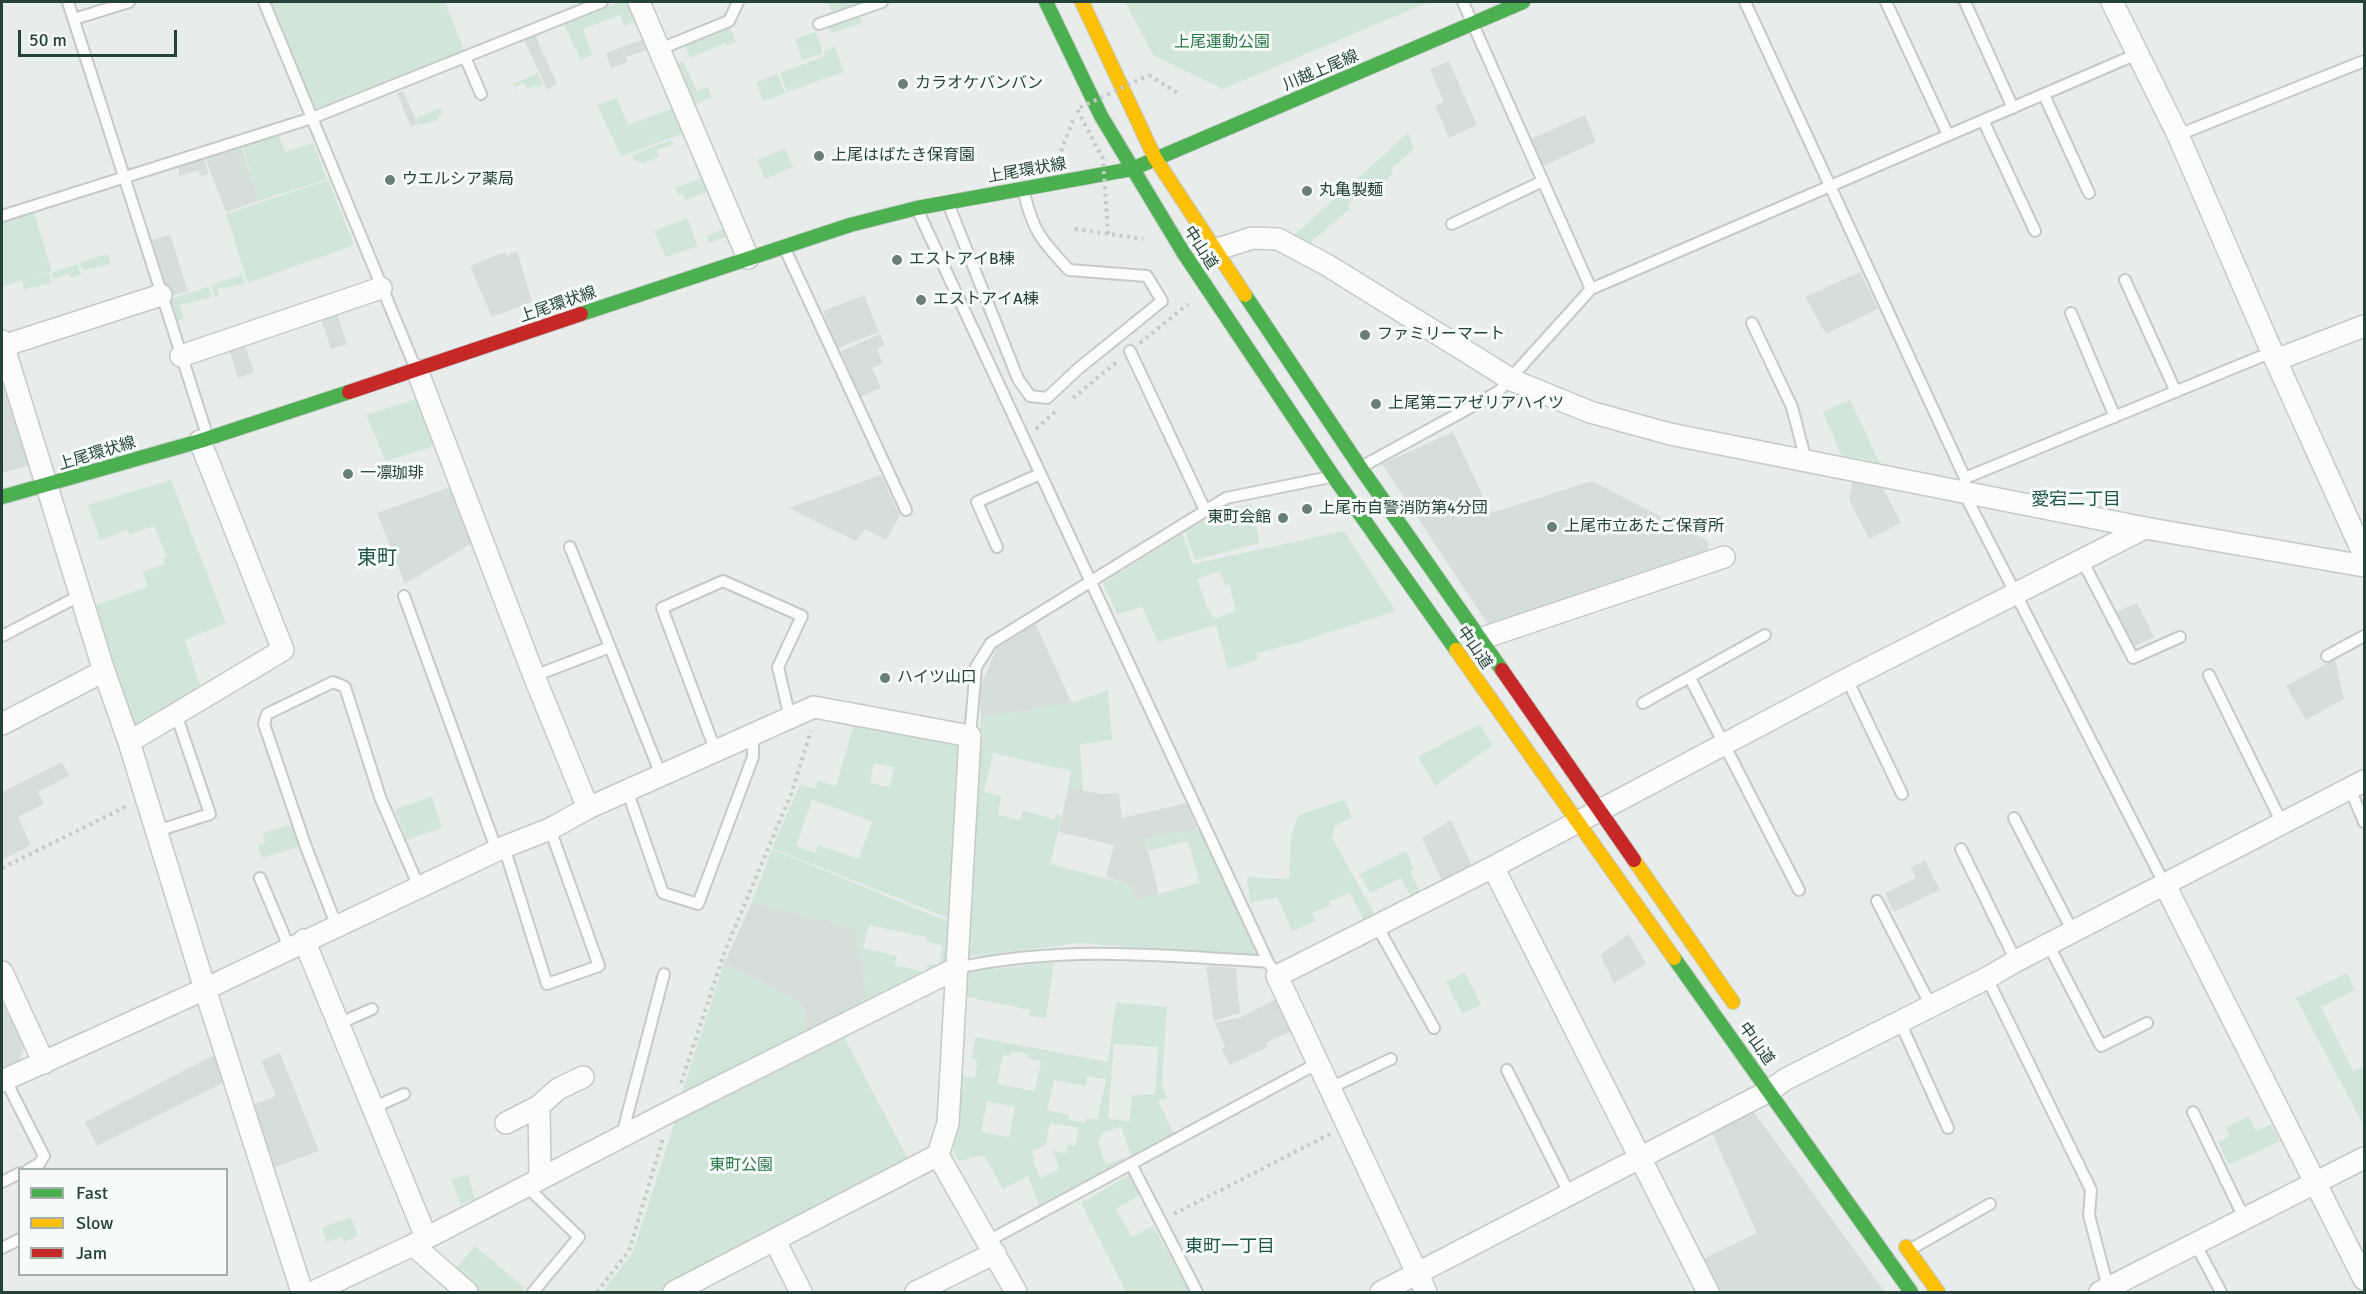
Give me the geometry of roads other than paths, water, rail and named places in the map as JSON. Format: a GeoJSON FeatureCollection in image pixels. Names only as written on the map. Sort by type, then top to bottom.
{"type":"FeatureCollection","features":[{"type":"Feature","properties":{"kind":"main road","name":"中山道"},"geometry":{"type":"LineString","coordinates":[[1046,2],[1101,116],[1132,168],[1183,252],[1333,476],[1577,823],[1782,1082],[1911,1293]]}},
{"type":"Feature","properties":{"kind":"main road","name":"中山道"},"geometry":{"type":"LineString","coordinates":[[1082,2],[1155,158],[1360,467],[1740,1012]]}},
{"type":"Feature","properties":{"kind":"main road","name":"川越上尾線"},"geometry":{"type":"LineString","coordinates":[[1132,168],[1523,2]]}},
{"type":"Feature","properties":{"kind":"main road","name":"上尾環状線"},"geometry":{"type":"LineString","coordinates":[[2,497],[47,486],[204,439],[783,246],[917,208],[1132,168]]}},
{"type":"Feature","properties":{"kind":"main road"},"geometry":{"type":"LineString","coordinates":[[1895,1232],[1938,1293]]}},
{"type":"Feature","properties":{"kind":"street"},"geometry":{"type":"LineString","coordinates":[[639,2],[748,258]]}},
{"type":"Feature","properties":{"kind":"street"},"geometry":{"type":"LineString","coordinates":[[2112,2],[2178,135],[2364,555]]}},
{"type":"Feature","properties":{"kind":"street"},"geometry":{"type":"LineString","coordinates":[[1215,250],[1252,238],[1278,239],[1327,265],[1512,380],[1590,412],[1670,434],[1806,461],[1964,485],[2145,528],[2364,566]]}},
{"type":"Feature","properties":{"kind":"street"},"geometry":{"type":"LineString","coordinates":[[181,356],[381,288]]}},
{"type":"Feature","properties":{"kind":"street"},"geometry":{"type":"LineString","coordinates":[[161,295],[2,344],[302,1293]]}},
{"type":"Feature","properties":{"kind":"street"},"geometry":{"type":"LineString","coordinates":[[2274,356],[2364,326]]}},
{"type":"Feature","properties":{"kind":"street"},"geometry":{"type":"LineString","coordinates":[[417,369],[534,676],[588,808]]}},
{"type":"Feature","properties":{"kind":"street"},"geometry":{"type":"LineString","coordinates":[[129,742],[283,650],[204,439]]}},
{"type":"Feature","properties":{"kind":"street"},"geometry":{"type":"LineString","coordinates":[[1421,1283],[1273,969],[1377,926],[1600,811],[1847,679],[2145,528]]}},
{"type":"Feature","properties":{"kind":"street"},"geometry":{"type":"LineString","coordinates":[[1480,639],[1724,558]]}},
{"type":"Feature","properties":{"kind":"street"},"geometry":{"type":"LineString","coordinates":[[2,724],[104,671]]}},
{"type":"Feature","properties":{"kind":"street"},"geometry":{"type":"LineString","coordinates":[[3,1080],[205,989],[500,849],[550,829],[627,790],[814,707],[970,736],[948,1123],[938,1155],[674,1293]]}},
{"type":"Feature","properties":{"kind":"street"},"geometry":{"type":"LineString","coordinates":[[1381,1293],[1421,1283],[1639,1156],[2357,785]]}},
{"type":"Feature","properties":{"kind":"street"},"geometry":{"type":"LineString","coordinates":[[1493,867],[1708,1293]]}},
{"type":"Feature","properties":{"kind":"street"},"geometry":{"type":"LineString","coordinates":[[2165,885],[2364,1279]]}},
{"type":"Feature","properties":{"kind":"street"},"geometry":{"type":"LineString","coordinates":[[297,944],[338,1024],[372,1108],[419,1241],[467,1293]]}},
{"type":"Feature","properties":{"kind":"street"},"geometry":{"type":"LineString","coordinates":[[313,1293],[348,1286],[419,1241],[532,1181],[957,968]]}},
{"type":"Feature","properties":{"kind":"street"},"geometry":{"type":"LineString","coordinates":[[2,972],[44,1063]]}},
{"type":"Feature","properties":{"kind":"street"},"geometry":{"type":"LineString","coordinates":[[506,1123],[539,1106],[558,1089],[582,1077]]}},
{"type":"Feature","properties":{"kind":"street"},"geometry":{"type":"LineString","coordinates":[[532,1181],[539,1106]]}},
{"type":"Feature","properties":{"kind":"street"},"geometry":{"type":"LineString","coordinates":[[938,1155],[1016,1293]]}},
{"type":"Feature","properties":{"kind":"street"},"geometry":{"type":"LineString","coordinates":[[2104,1290],[2364,1158]]}},
{"type":"Feature","properties":{"kind":"street"},"geometry":{"type":"LineString","coordinates":[[775,1241],[801,1293]]}},
{"type":"Feature","properties":{"kind":"street"},"geometry":{"type":"LineString","coordinates":[[916,1293],[992,1247]]}},
{"type":"Feature","properties":{"kind":"lane"},"geometry":{"type":"LineString","coordinates":[[68,2],[125,176],[181,356],[204,439]]}},
{"type":"Feature","properties":{"kind":"lane"},"geometry":{"type":"LineString","coordinates":[[74,19],[129,2]]}},
{"type":"Feature","properties":{"kind":"lane"},"geometry":{"type":"LineString","coordinates":[[264,2],[381,288],[417,369]]}},
{"type":"Feature","properties":{"kind":"lane"},"geometry":{"type":"LineString","coordinates":[[2,216],[312,118],[602,2]]}},
{"type":"Feature","properties":{"kind":"lane"},"geometry":{"type":"LineString","coordinates":[[660,49],[729,21],[738,2]]}},
{"type":"Feature","properties":{"kind":"lane"},"geometry":{"type":"LineString","coordinates":[[819,24],[882,2]]}},
{"type":"Feature","properties":{"kind":"lane"},"geometry":{"type":"LineString","coordinates":[[1463,2],[1591,289]]}},
{"type":"Feature","properties":{"kind":"lane"},"geometry":{"type":"LineString","coordinates":[[1745,2],[1964,485],[2016,593],[2165,885]]}},
{"type":"Feature","properties":{"kind":"lane"},"geometry":{"type":"LineString","coordinates":[[1886,2],[1948,135]]}},
{"type":"Feature","properties":{"kind":"lane"},"geometry":{"type":"LineString","coordinates":[[1965,2],[2013,108]]}},
{"type":"Feature","properties":{"kind":"lane"},"geometry":{"type":"LineString","coordinates":[[1360,467],[1498,392],[1512,380],[1591,289],[2137,54]]}},
{"type":"Feature","properties":{"kind":"lane"},"geometry":{"type":"LineString","coordinates":[[465,57],[481,94]]}},
{"type":"Feature","properties":{"kind":"lane"},"geometry":{"type":"LineString","coordinates":[[2178,135],[2364,62]]}},
{"type":"Feature","properties":{"kind":"lane"},"geometry":{"type":"LineString","coordinates":[[2044,94],[2089,193]]}},
{"type":"Feature","properties":{"kind":"lane"},"geometry":{"type":"LineString","coordinates":[[1983,120],[2036,231]]}},
{"type":"Feature","properties":{"kind":"lane"},"geometry":{"type":"LineString","coordinates":[[1452,224],[1543,182]]}},
{"type":"Feature","properties":{"kind":"lane"},"geometry":{"type":"LineString","coordinates":[[948,202],[1018,379],[1030,396],[1047,398],[1079,368],[1162,301],[1147,276],[1069,270],[1040,239],[1031,223],[1022,189]]}},
{"type":"Feature","properties":{"kind":"lane"},"geometry":{"type":"LineString","coordinates":[[917,208],[1273,969]]}},
{"type":"Feature","properties":{"kind":"lane"},"geometry":{"type":"LineString","coordinates":[[783,246],[906,510]]}},
{"type":"Feature","properties":{"kind":"lane"},"geometry":{"type":"LineString","coordinates":[[2125,280],[2176,392]]}},
{"type":"Feature","properties":{"kind":"lane"},"geometry":{"type":"LineString","coordinates":[[2071,313],[2115,417]]}},
{"type":"Feature","properties":{"kind":"lane"},"geometry":{"type":"LineString","coordinates":[[1752,323],[1792,407],[1806,461]]}},
{"type":"Feature","properties":{"kind":"lane"},"geometry":{"type":"LineString","coordinates":[[1130,351],[1205,510]]}},
{"type":"Feature","properties":{"kind":"lane"},"geometry":{"type":"LineString","coordinates":[[1964,485],[2115,417],[2274,356]]}},
{"type":"Feature","properties":{"kind":"lane"},"geometry":{"type":"LineString","coordinates":[[997,547],[977,502],[1040,474]]}},
{"type":"Feature","properties":{"kind":"lane"},"geometry":{"type":"LineString","coordinates":[[970,736],[976,667],[991,643],[1226,498],[1333,476]]}},
{"type":"Feature","properties":{"kind":"lane"},"geometry":{"type":"LineString","coordinates":[[570,547],[661,775]]}},
{"type":"Feature","properties":{"kind":"lane"},"geometry":{"type":"LineString","coordinates":[[2082,560],[2133,658],[2180,637]]}},
{"type":"Feature","properties":{"kind":"lane"},"geometry":{"type":"LineString","coordinates":[[716,752],[662,608],[723,581],[802,616],[778,668],[790,718]]}},
{"type":"Feature","properties":{"kind":"lane"},"geometry":{"type":"LineString","coordinates":[[2,636],[81,596]]}},
{"type":"Feature","properties":{"kind":"lane"},"geometry":{"type":"LineString","coordinates":[[404,596],[500,849],[547,984],[599,966],[550,829]]}},
{"type":"Feature","properties":{"kind":"lane"},"geometry":{"type":"LineString","coordinates":[[1643,703],[1765,635]]}},
{"type":"Feature","properties":{"kind":"lane"},"geometry":{"type":"LineString","coordinates":[[2327,656],[2364,636]]}},
{"type":"Feature","properties":{"kind":"lane"},"geometry":{"type":"LineString","coordinates":[[534,676],[610,646]]}},
{"type":"Feature","properties":{"kind":"lane"},"geometry":{"type":"LineString","coordinates":[[2209,675],[2282,823]]}},
{"type":"Feature","properties":{"kind":"lane"},"geometry":{"type":"LineString","coordinates":[[1690,678],[1799,890]]}},
{"type":"Feature","properties":{"kind":"lane"},"geometry":{"type":"LineString","coordinates":[[1847,679],[1902,794]]}},
{"type":"Feature","properties":{"kind":"lane"},"geometry":{"type":"LineString","coordinates":[[337,927],[306,847],[264,724],[267,714],[333,682],[345,687],[380,797],[419,887]]}},
{"type":"Feature","properties":{"kind":"lane"},"geometry":{"type":"LineString","coordinates":[[157,831],[210,814],[176,714]]}},
{"type":"Feature","properties":{"kind":"lane"},"geometry":{"type":"LineString","coordinates":[[627,790],[663,893],[698,904],[753,757],[753,734]]}},
{"type":"Feature","properties":{"kind":"lane"},"geometry":{"type":"LineString","coordinates":[[2357,785],[2364,822]]}},
{"type":"Feature","properties":{"kind":"lane"},"geometry":{"type":"LineString","coordinates":[[2014,818],[2073,932]]}},
{"type":"Feature","properties":{"kind":"lane"},"geometry":{"type":"LineString","coordinates":[[1961,849],[2016,961]]}},
{"type":"Feature","properties":{"kind":"lane"},"geometry":{"type":"LineString","coordinates":[[260,878],[297,944]]}},
{"type":"Feature","properties":{"kind":"lane"},"geometry":{"type":"LineString","coordinates":[[1877,901],[1931,1006]]}},
{"type":"Feature","properties":{"kind":"lane"},"geometry":{"type":"LineString","coordinates":[[1377,926],[1434,1028]]}},
{"type":"Feature","properties":{"kind":"lane"},"geometry":{"type":"LineString","coordinates":[[2048,944],[2101,1046],[2147,1023]]}},
{"type":"Feature","properties":{"kind":"lane"},"geometry":{"type":"LineString","coordinates":[[957,968],[996,959],[1084,952],[1273,969]]}},
{"type":"Feature","properties":{"kind":"lane"},"geometry":{"type":"LineString","coordinates":[[622,1136],[664,974]]}},
{"type":"Feature","properties":{"kind":"lane"},"geometry":{"type":"LineString","coordinates":[[1987,978],[2091,1190],[2089,1215],[2104,1290]]}},
{"type":"Feature","properties":{"kind":"lane"},"geometry":{"type":"LineString","coordinates":[[338,1024],[372,1009]]}},
{"type":"Feature","properties":{"kind":"lane"},"geometry":{"type":"LineString","coordinates":[[1900,1022],[1948,1128]]}},
{"type":"Feature","properties":{"kind":"lane"},"geometry":{"type":"LineString","coordinates":[[1330,1088],[1390,1059]]}},
{"type":"Feature","properties":{"kind":"lane"},"geometry":{"type":"LineString","coordinates":[[992,1247],[1131,1164],[1318,1064]]}},
{"type":"Feature","properties":{"kind":"lane"},"geometry":{"type":"LineString","coordinates":[[1507,1070],[1570,1195]]}},
{"type":"Feature","properties":{"kind":"lane"},"geometry":{"type":"LineString","coordinates":[[3,1080],[44,1156],[39,1164],[32,1168]]}},
{"type":"Feature","properties":{"kind":"lane"},"geometry":{"type":"LineString","coordinates":[[372,1108],[404,1094]]}},
{"type":"Feature","properties":{"kind":"lane"},"geometry":{"type":"LineString","coordinates":[[2193,1112],[2245,1220]]}},
{"type":"Feature","properties":{"kind":"lane"},"geometry":{"type":"LineString","coordinates":[[1131,1164],[1197,1293]]}},
{"type":"Feature","properties":{"kind":"lane"},"geometry":{"type":"LineString","coordinates":[[2,1182],[18,1174]]}},
{"type":"Feature","properties":{"kind":"lane"},"geometry":{"type":"LineString","coordinates":[[532,1181],[579,1237],[533,1293]]}},
{"type":"Feature","properties":{"kind":"lane"},"geometry":{"type":"LineString","coordinates":[[1908,1251],[1990,1204]]}},
{"type":"Feature","properties":{"kind":"lane"},"geometry":{"type":"LineString","coordinates":[[2,1248],[18,1240]]}},
{"type":"Feature","properties":{"kind":"lane"},"geometry":{"type":"LineString","coordinates":[[2196,1245],[2221,1293]]}},
{"type":"Feature","properties":{"kind":"place","name":"カラオケバンバン"},"geometry":{"type":"Point","coordinates":[903,84]}},
{"type":"Feature","properties":{"kind":"place","name":"上尾はばたき保育園"},"geometry":{"type":"Point","coordinates":[819,156]}},
{"type":"Feature","properties":{"kind":"place","name":"ウエルシア薬局"},"geometry":{"type":"Point","coordinates":[390,180]}},
{"type":"Feature","properties":{"kind":"place","name":"丸亀製麺"},"geometry":{"type":"Point","coordinates":[1307,191]}},
{"type":"Feature","properties":{"kind":"place","name":"エストアイB棟"},"geometry":{"type":"Point","coordinates":[897,260]}},
{"type":"Feature","properties":{"kind":"place","name":"エストアイA棟"},"geometry":{"type":"Point","coordinates":[921,300]}},
{"type":"Feature","properties":{"kind":"place","name":"ファミリーマート"},"geometry":{"type":"Point","coordinates":[1365,335]}},
{"type":"Feature","properties":{"kind":"place","name":"上尾第二アゼリアハイツ"},"geometry":{"type":"Point","coordinates":[1376,404]}},
{"type":"Feature","properties":{"kind":"place","name":"一凛珈琲"},"geometry":{"type":"Point","coordinates":[348,474]}},
{"type":"Feature","properties":{"kind":"place","name":"上尾市自警消防第4分団"},"geometry":{"type":"Point","coordinates":[1307,509]}},
{"type":"Feature","properties":{"kind":"place","name":"東町会館"},"geometry":{"type":"Point","coordinates":[1283,518]}},
{"type":"Feature","properties":{"kind":"place","name":"上尾市立あたご保育所"},"geometry":{"type":"Point","coordinates":[1552,527]}},
{"type":"Feature","properties":{"kind":"place","name":"ハイツ山口"},"geometry":{"type":"Point","coordinates":[885,678]}},
{"type":"Feature","properties":{"kind":"district","name":"愛宕二丁目"},"geometry":{"type":"Point","coordinates":[2076,500]}},
{"type":"Feature","properties":{"kind":"district","name":"東町"},"geometry":{"type":"Point","coordinates":[377,559]}},
{"type":"Feature","properties":{"kind":"district","name":"東町一丁目"},"geometry":{"type":"Point","coordinates":[1230,1247]}},
{"type":"Feature","properties":{"kind":"park label","name":"上尾運動公園"},"geometry":{"type":"Point","coordinates":[1222,43]}},
{"type":"Feature","properties":{"kind":"park label","name":"東町公園"},"geometry":{"type":"Point","coordinates":[741,1166]}}]}
